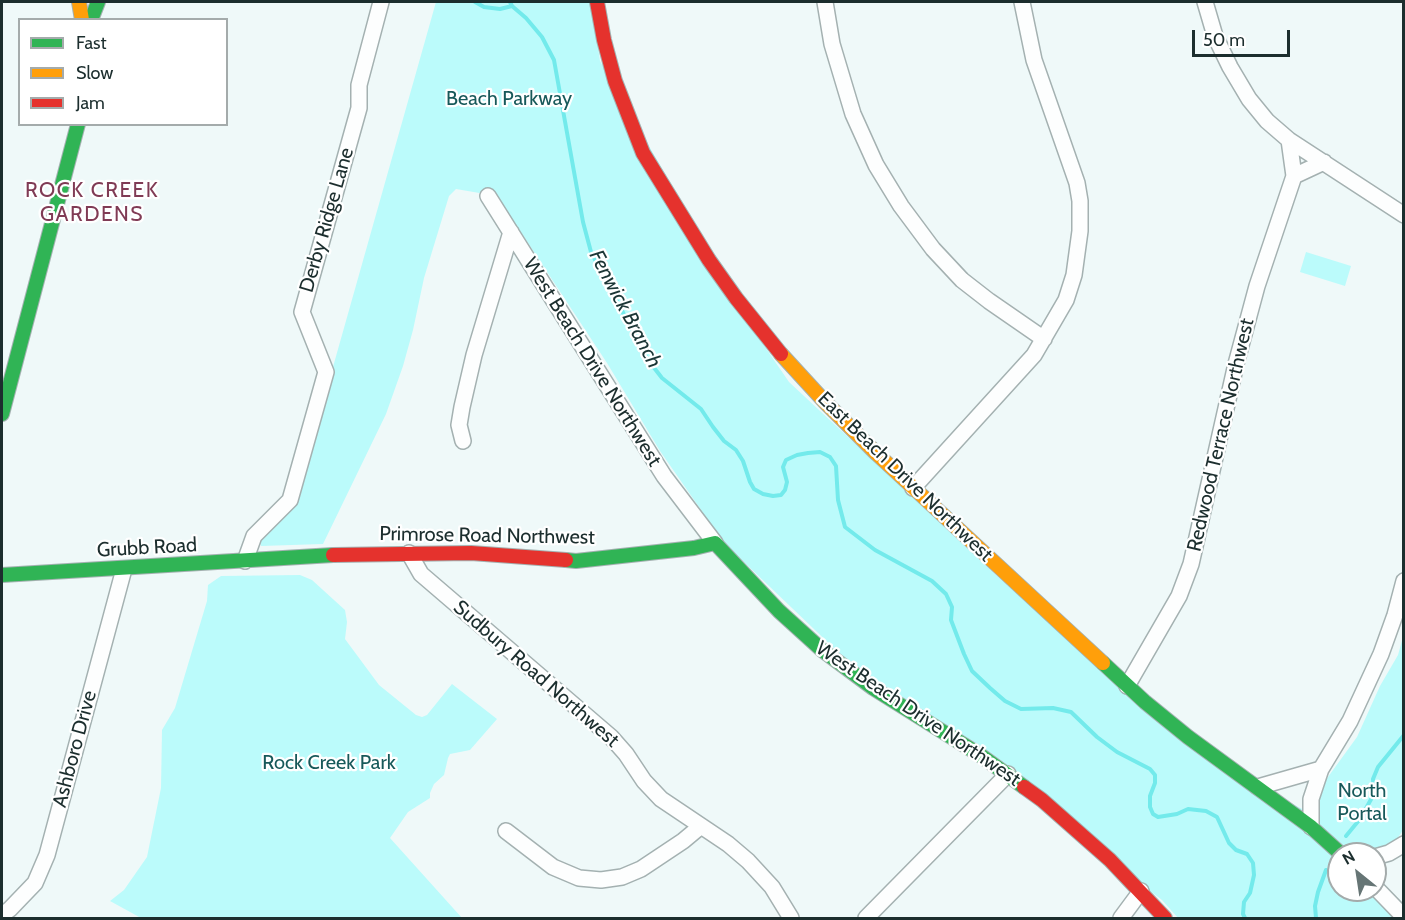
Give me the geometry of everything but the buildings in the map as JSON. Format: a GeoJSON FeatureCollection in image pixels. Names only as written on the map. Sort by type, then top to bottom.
{"type":"FeatureCollection","features":[{"type":"Feature","properties":{"kind":"street"},"geometry":{"type":"LineString","coordinates":[[79,2],[82,18]]}},
{"type":"Feature","properties":{"kind":"street"},"geometry":{"type":"LineString","coordinates":[[92,18],[98,2]]}},
{"type":"Feature","properties":{"kind":"street","name":"Derby Ridge Lane"},"geometry":{"type":"LineString","coordinates":[[245,561],[254,536],[290,500],[326,372],[302,312],[359,108],[359,85],[381,2]]}},
{"type":"Feature","properties":{"kind":"street","name":"East Beach Drive Northwest"},"geometry":{"type":"LineString","coordinates":[[597,2],[612,71],[643,153],[691,234],[736,298],[784,357],[847,424],[913,488],[1127,686],[1188,737],[1258,787],[1328,842]]}},
{"type":"Feature","properties":{"kind":"street"},"geometry":{"type":"LineString","coordinates":[[825,2],[832,44],[853,114],[876,165],[901,206],[933,249],[962,280],[1044,339]]}},
{"type":"Feature","properties":{"kind":"street"},"geometry":{"type":"LineString","coordinates":[[913,488],[1019,372],[1044,339],[1069,292],[1079,249],[1081,214],[1076,177],[1034,60],[1022,2]]}},
{"type":"Feature","properties":{"kind":"street"},"geometry":{"type":"LineString","coordinates":[[1205,2],[1218,44],[1243,89],[1267,121],[1289,140],[1404,215]]}},
{"type":"Feature","properties":{"kind":"street"},"geometry":{"type":"LineString","coordinates":[[2,414],[77,126]]}},
{"type":"Feature","properties":{"kind":"street","name":"Redwood Terrace Northwest"},"geometry":{"type":"LineString","coordinates":[[1127,686],[1176,601],[1188,575],[1236,364],[1257,286],[1294,176],[1289,140]]}},
{"type":"Feature","properties":{"kind":"street"},"geometry":{"type":"LineString","coordinates":[[1294,176],[1324,162]]}},
{"type":"Feature","properties":{"kind":"street","name":"West Beach Drive Northwest"},"geometry":{"type":"LineString","coordinates":[[488,196],[660,471],[691,515],[771,604],[822,650],[897,704],[1008,774],[1074,827],[1166,918]]}},
{"type":"Feature","properties":{"kind":"street"},"geometry":{"type":"LineString","coordinates":[[463,441],[459,425],[474,355],[512,232]]}},
{"type":"Feature","properties":{"kind":"street","name":"Primrose Road Northwest"},"geometry":{"type":"LineString","coordinates":[[294,558],[342,554],[409,553],[471,554],[576,561],[694,548],[715,543]]}},
{"type":"Feature","properties":{"kind":"street","name":"Sudbury Road Northwest"},"geometry":{"type":"LineString","coordinates":[[409,553],[421,574],[611,737],[626,754],[644,782],[660,799],[728,844],[755,868],[772,887],[791,918]]}},
{"type":"Feature","properties":{"kind":"street","name":"Grubb Road"},"geometry":{"type":"LineString","coordinates":[[2,575],[294,558]]}},
{"type":"Feature","properties":{"kind":"street","name":"Ashboro Drive"},"geometry":{"type":"LineString","coordinates":[[2,915],[35,883],[47,855],[124,569]]}},
{"type":"Feature","properties":{"kind":"street"},"geometry":{"type":"LineString","coordinates":[[1311,827],[1311,799],[1321,769],[1350,721],[1381,654],[1404,581]]}},
{"type":"Feature","properties":{"kind":"street"},"geometry":{"type":"LineString","coordinates":[[1258,787],[1321,769]]}},
{"type":"Feature","properties":{"kind":"street"},"geometry":{"type":"LineString","coordinates":[[866,918],[1008,774]]}},
{"type":"Feature","properties":{"kind":"street"},"geometry":{"type":"LineString","coordinates":[[506,831],[553,867],[579,878],[601,880],[617,878],[641,868],[683,841],[701,826]]}},
{"type":"Feature","properties":{"kind":"street"},"geometry":{"type":"LineString","coordinates":[[1387,854],[1404,844]]}},
{"type":"Feature","properties":{"kind":"street"},"geometry":{"type":"LineString","coordinates":[[1121,918],[1141,891]]}},
{"type":"Feature","properties":{"kind":"street"},"geometry":{"type":"LineString","coordinates":[[1387,899],[1404,917]]}},
{"type":"Feature","properties":{"kind":"green space","name":"Beach Parkway"},"geometry":{"type":"Polygon","coordinates":[[[436,2],[591,2],[600,61],[763,344],[789,382],[997,576],[1196,752],[1304,810],[1357,737],[1380,686],[1398,655],[1403,637],[1403,830],[1387,855],[1387,842],[1327,842],[1327,902],[1379,902],[1393,918],[1178,918],[1162,900],[838,652],[724,543],[660,451],[607,363],[497,196],[456,189],[449,196],[424,278],[403,366],[386,414],[323,544],[261,546],[259,540],[294,505],[436,2]]]}},
{"type":"Feature","properties":{"kind":"green space"},"geometry":{"type":"Polygon","coordinates":[[[1306,252],[1351,266],[1345,286],[1300,272],[1306,252]]]}},
{"type":"Feature","properties":{"kind":"green space","name":"Rock Creek Park"},"geometry":{"type":"Polygon","coordinates":[[[300,575],[312,580],[345,610],[347,622],[345,639],[379,685],[416,715],[422,717],[427,715],[452,684],[497,719],[470,750],[450,754],[444,775],[434,784],[430,798],[408,812],[390,838],[462,918],[141,918],[110,901],[124,890],[147,857],[161,788],[162,730],[175,708],[207,601],[208,585],[221,576],[300,575]]]}},
{"type":"Feature","properties":{"kind":"waterway"},"geometry":{"type":"LineString","coordinates":[[475,2],[484,7],[500,9],[512,6]]}},
{"type":"Feature","properties":{"kind":"waterway","name":"Fenwick Branch"},"geometry":{"type":"LineString","coordinates":[[510,2],[542,37],[554,60],[583,222],[591,252],[648,360],[662,378],[701,409],[724,441],[736,450],[754,489],[763,494],[781,495],[785,490],[787,482],[783,467],[786,460],[797,455],[820,452],[830,457],[836,466],[838,500],[845,527],[875,550],[932,581],[946,594],[952,607],[951,620],[964,654],[972,671],[990,688],[1005,701],[1021,709],[1053,708],[1071,712],[1097,737],[1117,752],[1150,769],[1155,775],[1150,807],[1153,814],[1158,817],[1177,814],[1188,809],[1206,811],[1217,817],[1229,843],[1236,850],[1247,854],[1253,863],[1254,875],[1250,893],[1244,902],[1245,918]]}},
{"type":"Feature","properties":{"kind":"waterway"},"geometry":{"type":"LineString","coordinates":[[1346,836],[1360,819],[1374,794],[1373,779],[1378,767],[1404,735]]}},
{"type":"Feature","properties":{"kind":"waterway"},"geometry":{"type":"LineString","coordinates":[[1316,918],[1315,906],[1326,870]]}},
{"type":"Feature","properties":{"kind":"traffic: fast"},"geometry":{"type":"LineString","coordinates":[[92,18],[98,2]]}},
{"type":"Feature","properties":{"kind":"traffic: fast"},"geometry":{"type":"LineString","coordinates":[[2,414],[77,126]]}},
{"type":"Feature","properties":{"kind":"traffic: fast"},"geometry":{"type":"LineString","coordinates":[[566,560],[576,561],[694,548],[715,543],[779,611],[822,650],[873,688],[980,755],[1024,787]]}},
{"type":"Feature","properties":{"kind":"traffic: fast"},"geometry":{"type":"LineString","coordinates":[[2,575],[333,555]]}},
{"type":"Feature","properties":{"kind":"traffic: fast"},"geometry":{"type":"LineString","coordinates":[[1103,663],[1145,702],[1188,737],[1311,827],[1328,842]]}},
{"type":"Feature","properties":{"kind":"traffic: slow"},"geometry":{"type":"LineString","coordinates":[[79,2],[82,18]]}},
{"type":"Feature","properties":{"kind":"traffic: slow"},"geometry":{"type":"LineString","coordinates":[[781,354],[877,454],[1103,663]]}},
{"type":"Feature","properties":{"kind":"traffic: jam"},"geometry":{"type":"LineString","coordinates":[[597,2],[615,81],[643,153],[709,260],[781,354]]}},
{"type":"Feature","properties":{"kind":"traffic: jam"},"geometry":{"type":"LineString","coordinates":[[333,555],[471,553],[566,560]]}},
{"type":"Feature","properties":{"kind":"traffic: jam"},"geometry":{"type":"LineString","coordinates":[[1024,787],[1110,860],[1165,918]]}},
{"type":"Feature","properties":{"kind":"district","name":"ROCK CREEK GARDENS"},"geometry":{"type":"Point","coordinates":[92,203]}},
{"type":"Feature","properties":{"kind":"park label","name":"North Portal"},"geometry":{"type":"Point","coordinates":[1362,802]}}]}
